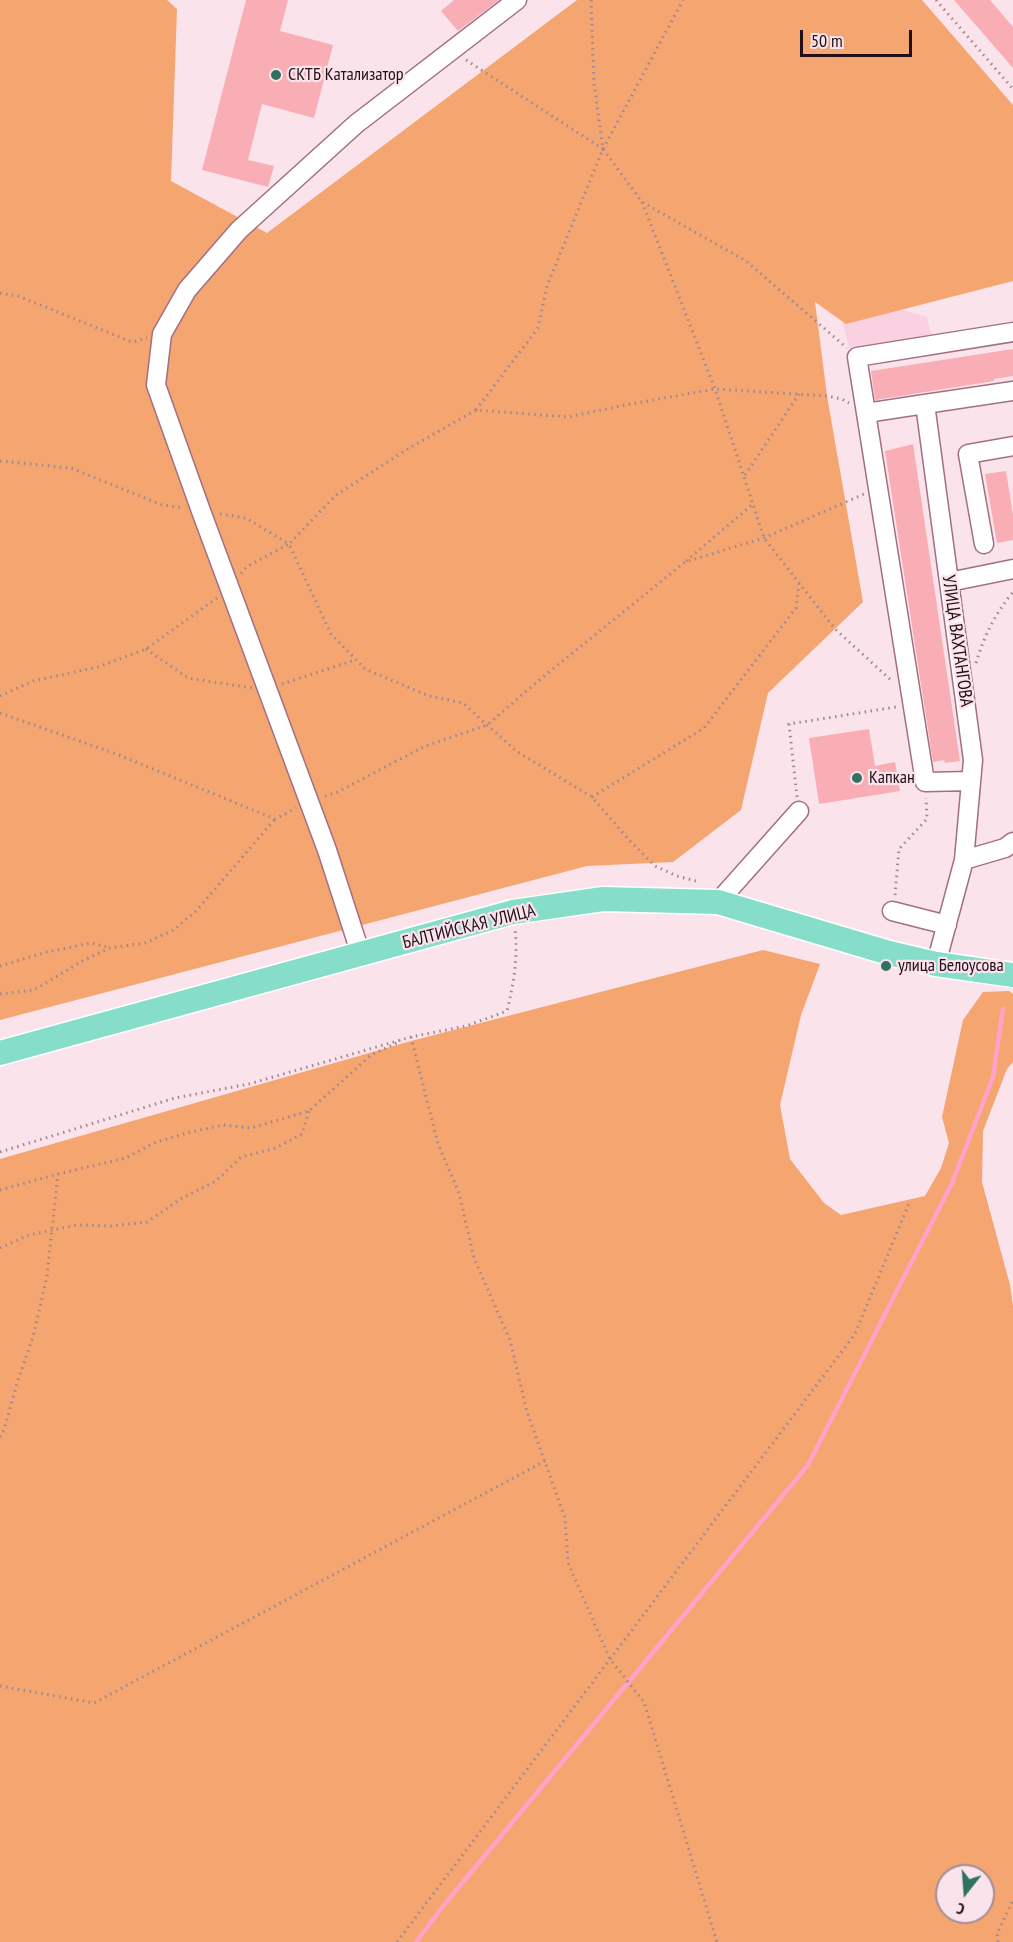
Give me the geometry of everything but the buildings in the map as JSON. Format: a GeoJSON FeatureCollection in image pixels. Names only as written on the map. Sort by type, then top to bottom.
{"type":"FeatureCollection","features":[{"type":"Feature","properties":{"kind":"main road","name":"БАЛТИЙСКАЯ УЛИЦА"},"geometry":{"type":"LineString","coordinates":[[0,1053],[513,912],[603,899],[718,902],[889,953],[936,964],[1013,975]]}},
{"type":"Feature","properties":{"kind":"street"},"geometry":{"type":"LineString","coordinates":[[360,955],[327,850],[156,384],[162,334],[186,290],[239,230],[356,124],[517,0]]}},
{"type":"Feature","properties":{"kind":"street"},"geometry":{"type":"LineString","coordinates":[[971,781],[925,782],[857,357],[1013,332]]}},
{"type":"Feature","properties":{"kind":"street"},"geometry":{"type":"LineString","coordinates":[[866,413],[1013,391]]}},
{"type":"Feature","properties":{"kind":"street","name":"УЛИЦА ВАХТАНГОВА"},"geometry":{"type":"LineString","coordinates":[[925,405],[973,760],[964,860],[936,964]]}},
{"type":"Feature","properties":{"kind":"street"},"geometry":{"type":"LineString","coordinates":[[984,544],[968,454],[1013,446]]}},
{"type":"Feature","properties":{"kind":"street"},"geometry":{"type":"LineString","coordinates":[[949,582],[1013,569]]}},
{"type":"Feature","properties":{"kind":"street"},"geometry":{"type":"LineString","coordinates":[[718,902],[799,811]]}},
{"type":"Feature","properties":{"kind":"street"},"geometry":{"type":"LineString","coordinates":[[964,860],[1005,848],[1013,842]]}},
{"type":"Feature","properties":{"kind":"street"},"geometry":{"type":"LineString","coordinates":[[964,860],[988,861],[1013,856]]}},
{"type":"Feature","properties":{"kind":"street"},"geometry":{"type":"LineString","coordinates":[[892,911],[947,925]]}},
{"type":"Feature","properties":{"kind":"path"},"geometry":{"type":"LineString","coordinates":[[591,0],[594,83],[603,149]]}},
{"type":"Feature","properties":{"kind":"path"},"geometry":{"type":"LineString","coordinates":[[0,696],[33,681],[98,667],[146,649],[231,589],[246,567],[289,544],[336,495],[406,450],[476,410],[538,328],[547,286],[603,149],[683,0]]}},
{"type":"Feature","properties":{"kind":"path"},"geometry":{"type":"LineString","coordinates":[[936,0],[1013,89]]}},
{"type":"Feature","properties":{"kind":"path"},"geometry":{"type":"LineString","coordinates":[[452,50],[603,149],[642,202],[715,389],[764,538],[835,629],[912,701]]}},
{"type":"Feature","properties":{"kind":"path"},"geometry":{"type":"LineString","coordinates":[[642,202],[746,261],[857,357]]}},
{"type":"Feature","properties":{"kind":"path"},"geometry":{"type":"LineString","coordinates":[[0,293],[18,296],[132,342],[162,334]]}},
{"type":"Feature","properties":{"kind":"path"},"geometry":{"type":"LineString","coordinates":[[476,410],[568,417],[715,389],[842,399],[866,413]]}},
{"type":"Feature","properties":{"kind":"path"},"geometry":{"type":"LineString","coordinates":[[744,475],[799,394]]}},
{"type":"Feature","properties":{"kind":"path"},"geometry":{"type":"LineString","coordinates":[[0,461],[71,468],[162,505],[246,518],[289,544],[331,634],[365,669],[429,696],[463,703],[516,751],[592,797],[656,866],[677,876],[698,881]]}},
{"type":"Feature","properties":{"kind":"path"},"geometry":{"type":"LineString","coordinates":[[685,562],[764,538],[846,502]]}},
{"type":"Feature","properties":{"kind":"path"},"geometry":{"type":"LineString","coordinates":[[0,994],[34,990],[84,960],[110,948],[145,943],[174,930],[197,910],[275,819],[309,801],[338,792],[423,747],[487,725],[753,504]]}},
{"type":"Feature","properties":{"kind":"path"},"geometry":{"type":"LineString","coordinates":[[592,797],[704,728],[796,608],[799,584]]}},
{"type":"Feature","properties":{"kind":"path"},"geometry":{"type":"LineString","coordinates":[[975,668],[982,643],[996,613],[1013,592]]}},
{"type":"Feature","properties":{"kind":"path"},"geometry":{"type":"LineString","coordinates":[[146,649],[188,678],[268,689],[356,660]]}},
{"type":"Feature","properties":{"kind":"path"},"geometry":{"type":"LineString","coordinates":[[799,811],[789,724],[912,701]]}},
{"type":"Feature","properties":{"kind":"path"},"geometry":{"type":"LineString","coordinates":[[0,713],[119,754],[275,819]]}},
{"type":"Feature","properties":{"kind":"path"},"geometry":{"type":"LineString","coordinates":[[892,911],[899,849],[927,819],[925,782]]}},
{"type":"Feature","properties":{"kind":"path"},"geometry":{"type":"LineString","coordinates":[[0,1152],[175,1098],[249,1084],[411,1037],[466,1026],[507,1011],[518,953],[513,912]]}},
{"type":"Feature","properties":{"kind":"path"},"geometry":{"type":"LineString","coordinates":[[0,966],[47,952],[91,943],[110,948]]}},
{"type":"Feature","properties":{"kind":"path"},"geometry":{"type":"LineString","coordinates":[[0,1190],[126,1158],[156,1142],[192,1131],[223,1125],[251,1128],[309,1111],[371,1055],[411,1037]]}},
{"type":"Feature","properties":{"kind":"path"},"geometry":{"type":"LineString","coordinates":[[411,1037],[438,1144],[459,1193],[474,1258],[510,1340],[527,1413],[566,1518],[568,1563],[610,1659],[644,1702],[717,1942]]}},
{"type":"Feature","properties":{"kind":"path"},"geometry":{"type":"LineString","coordinates":[[0,1248],[30,1235],[77,1225],[111,1226],[147,1222],[182,1198],[216,1182],[241,1157],[276,1148],[302,1134],[309,1111]]}},
{"type":"Feature","properties":{"kind":"path"},"geometry":{"type":"LineString","coordinates":[[0,1437],[33,1337],[47,1276],[58,1174]]}},
{"type":"Feature","properties":{"kind":"path"},"geometry":{"type":"LineString","coordinates":[[397,1942],[855,1334],[910,1201]]}},
{"type":"Feature","properties":{"kind":"path"},"geometry":{"type":"LineString","coordinates":[[0,1686],[94,1703],[545,1461]]}},
{"type":"Feature","properties":{"kind":"path"},"geometry":{"type":"LineString","coordinates":[[998,1942],[997,1934],[1013,1900]]}},
{"type":"Feature","properties":{"kind":"shaded area"},"geometry":{"type":"Polygon","coordinates":[[[0,0],[167,0],[177,9],[171,181],[267,233],[577,0],[922,0],[1013,105],[1013,281],[846,324],[815,302],[827,396],[863,602],[768,693],[741,810],[673,862],[587,866],[0,1020],[0,0]]]}},
{"type":"Feature","properties":{"kind":"shaded area"},"geometry":{"type":"Polygon","coordinates":[[[885,305],[927,317],[932,340],[851,354],[840,313],[885,305]]]}},
{"type":"Feature","properties":{"kind":"shaded area"},"geometry":{"type":"Polygon","coordinates":[[[763,950],[820,964],[801,1015],[780,1105],[790,1159],[824,1203],[841,1215],[925,1196],[941,1168],[949,1143],[942,1117],[963,1020],[983,992],[1009,991],[1013,994],[1013,1062],[1007,1069],[983,1131],[982,1182],[1010,1285],[1013,1306],[1013,1942],[0,1942],[0,1159],[411,1041],[763,950]]]}},
{"type":"Feature","properties":{"kind":"waterway"},"geometry":{"type":"LineString","coordinates":[[416,1942],[444,1905],[808,1465],[952,1183],[993,1077],[1003,1009]]}},
{"type":"Feature","properties":{"kind":"place","name":"СКТБ Катализатор"},"geometry":{"type":"Point","coordinates":[276,75]}},
{"type":"Feature","properties":{"kind":"place","name":"Капкан"},"geometry":{"type":"Point","coordinates":[857,778]}},
{"type":"Feature","properties":{"kind":"place","name":"улица Белоусова"},"geometry":{"type":"Point","coordinates":[886,966]}}]}
